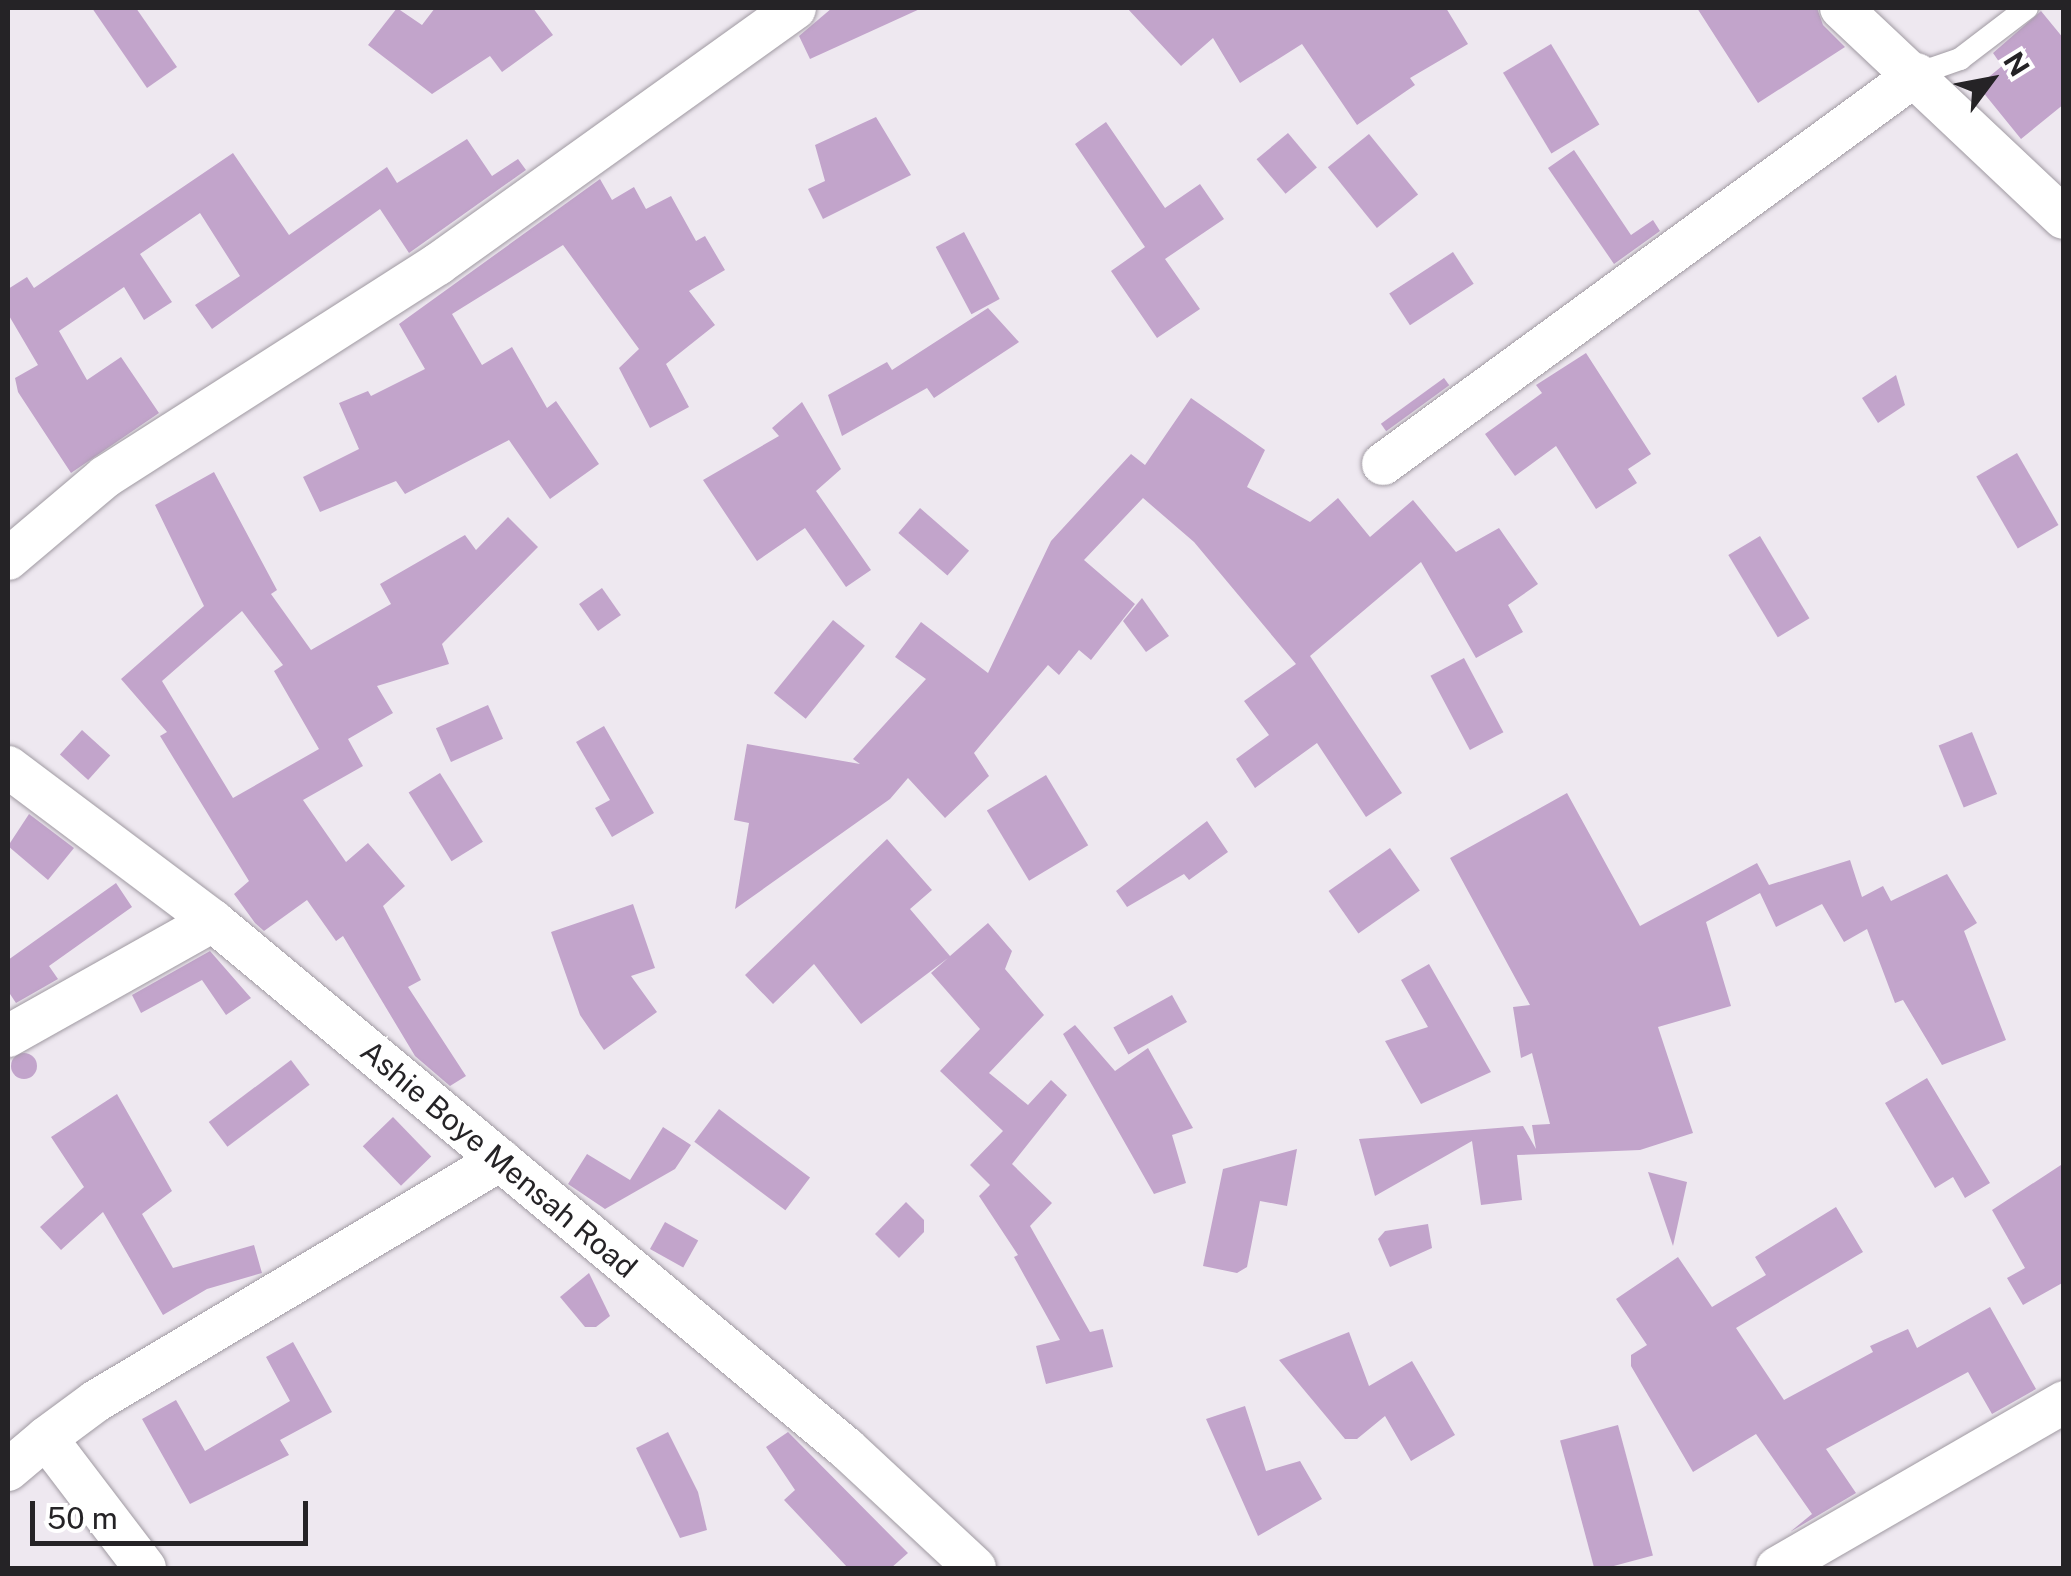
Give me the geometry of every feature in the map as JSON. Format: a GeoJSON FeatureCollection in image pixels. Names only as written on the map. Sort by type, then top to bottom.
{"type":"FeatureCollection","features":[{"type":"Feature","properties":{"kind":"street"},"geometry":{"type":"LineString","coordinates":[[8,559],[105,477],[438,264],[795,8]]}},
{"type":"Feature","properties":{"kind":"street"},"geometry":{"type":"LineString","coordinates":[[1841,8],[1917,74],[2064,218]]}},
{"type":"Feature","properties":{"kind":"street"},"geometry":{"type":"LineString","coordinates":[[1383,464],[1917,74]]}},
{"type":"Feature","properties":{"kind":"street","name":"Ashie Boye Mensah Road"},"geometry":{"type":"LineString","coordinates":[[8,767],[213,921],[846,1448],[975,1568]]}},
{"type":"Feature","properties":{"kind":"street"},"geometry":{"type":"LineString","coordinates":[[8,1036],[213,921]]}},
{"type":"Feature","properties":{"kind":"street"},"geometry":{"type":"LineString","coordinates":[[8,1470],[96,1401],[501,1160]]}},
{"type":"Feature","properties":{"kind":"street"},"geometry":{"type":"LineString","coordinates":[[1777,1568],[2064,1402]]}},
{"type":"Feature","properties":{"kind":"street"},"geometry":{"type":"LineString","coordinates":[[46,1438],[145,1568]]}},
{"type":"Feature","properties":{"kind":"lane"},"geometry":{"type":"LineString","coordinates":[[1917,74],[1960,59],[2027,8]]}},
{"type":"Feature","properties":{"kind":"building"},"geometry":{"type":"Polygon","coordinates":[[[92,8],[136,8],[177,67],[147,88],[92,8]]]}},
{"type":"Feature","properties":{"kind":"building"},"geometry":{"type":"Polygon","coordinates":[[[397,8],[422,25],[435,8],[533,8],[553,35],[502,72],[490,56],[432,94],[368,45],[397,8]]]}},
{"type":"Feature","properties":{"kind":"building"},"geometry":{"type":"Polygon","coordinates":[[[832,8],[922,8],[810,59],[799,36],[832,8]]]}},
{"type":"Feature","properties":{"kind":"building"},"geometry":{"type":"Polygon","coordinates":[[[1127,8],[1446,8],[1468,44],[1410,78],[1415,85],[1357,125],[1302,44],[1240,83],[1213,38],[1181,66],[1127,8]]]}},
{"type":"Feature","properties":{"kind":"building"},"geometry":{"type":"Polygon","coordinates":[[[1697,8],[1817,8],[1823,25],[1845,47],[1758,103],[1697,8]]]}},
{"type":"Feature","properties":{"kind":"building"},"geometry":{"type":"Polygon","coordinates":[[[2041,11],[2064,39],[2064,104],[2021,139],[1978,86],[2002,66],[1993,53],[2041,11]]]}},
{"type":"Feature","properties":{"kind":"building"},"geometry":{"type":"Polygon","coordinates":[[[1551,44],[1599,125],[1551,153],[1503,73],[1551,44]]]}},
{"type":"Feature","properties":{"kind":"building"},"geometry":{"type":"Polygon","coordinates":[[[876,117],[911,175],[823,219],[808,189],[825,181],[815,145],[876,117]]]}},
{"type":"Feature","properties":{"kind":"building"},"geometry":{"type":"Polygon","coordinates":[[[1106,122],[1165,208],[1200,184],[1224,219],[1165,259],[1200,309],[1157,338],[1111,271],[1145,247],[1075,144],[1106,122]]]}},
{"type":"Feature","properties":{"kind":"building"},"geometry":{"type":"Polygon","coordinates":[[[1288,133],[1317,167],[1286,194],[1257,159],[1288,133]]]}},
{"type":"Feature","properties":{"kind":"building"},"geometry":{"type":"Polygon","coordinates":[[[1369,134],[1418,195],[1377,228],[1328,167],[1369,134]]]}},
{"type":"Feature","properties":{"kind":"building"},"geometry":{"type":"Polygon","coordinates":[[[467,139],[492,176],[518,159],[526,170],[409,253],[380,209],[212,329],[195,305],[240,276],[200,213],[140,254],[172,302],[144,320],[124,287],[59,331],[87,380],[121,357],[159,413],[71,473],[18,392],[15,378],[38,365],[8,314],[8,289],[27,277],[34,288],[233,153],[289,235],[387,167],[397,183],[467,139]]]}},
{"type":"Feature","properties":{"kind":"building"},"geometry":{"type":"Polygon","coordinates":[[[1574,150],[1631,235],[1653,220],[1660,231],[1614,264],[1548,168],[1574,150]]]}},
{"type":"Feature","properties":{"kind":"building"},"geometry":{"type":"Polygon","coordinates":[[[600,179],[612,200],[634,187],[646,209],[671,196],[696,241],[705,236],[725,270],[689,291],[715,325],[666,364],[689,407],[650,428],[619,368],[639,349],[563,245],[452,314],[482,365],[512,347],[547,408],[556,401],[599,464],[550,499],[509,440],[405,494],[396,481],[320,512],[303,477],[359,449],[339,403],[368,391],[371,396],[425,369],[399,324],[600,179]]]}},
{"type":"Feature","properties":{"kind":"building"},"geometry":{"type":"Polygon","coordinates":[[[964,232],[1000,299],[971,314],[936,247],[964,232]]]}},
{"type":"Feature","properties":{"kind":"building"},"geometry":{"type":"Polygon","coordinates":[[[1453,252],[1474,284],[1410,325],[1389,293],[1453,252]]]}},
{"type":"Feature","properties":{"kind":"building"},"geometry":{"type":"Polygon","coordinates":[[[988,308],[1019,342],[934,398],[927,388],[842,436],[828,395],[887,362],[892,370],[988,308]]]}},
{"type":"Feature","properties":{"kind":"building"},"geometry":{"type":"Polygon","coordinates":[[[1586,353],[1651,454],[1628,469],[1637,483],[1596,509],[1556,446],[1515,476],[1485,434],[1542,393],[1536,385],[1586,353]]]}},
{"type":"Feature","properties":{"kind":"building"},"geometry":{"type":"Polygon","coordinates":[[[1896,375],[1905,405],[1878,423],[1862,398],[1896,375]]]}},
{"type":"Feature","properties":{"kind":"building"},"geometry":{"type":"Polygon","coordinates":[[[1444,378],[1449,385],[1386,431],[1381,424],[1444,378]]]}},
{"type":"Feature","properties":{"kind":"building"},"geometry":{"type":"Polygon","coordinates":[[[1191,398],[1265,450],[1247,487],[1310,522],[1338,498],[1370,537],[1413,500],[1456,552],[1499,528],[1538,584],[1508,605],[1523,632],[1476,658],[1421,562],[1310,656],[1402,793],[1366,817],[1317,743],[1255,788],[1236,759],[1269,735],[1244,701],[1296,664],[1194,542],[1143,498],[1084,560],[1135,604],[1091,660],[1079,650],[1059,675],[1048,665],[974,753],[989,776],[945,818],[908,778],[890,799],[735,909],[749,823],[734,820],[747,744],[860,764],[853,759],[926,679],[895,657],[921,622],[988,673],[1051,541],[1131,454],[1145,465],[1191,398]]]}},
{"type":"Feature","properties":{"kind":"building"},"geometry":{"type":"Polygon","coordinates":[[[802,402],[841,469],[816,491],[871,570],[846,587],[805,528],[757,561],[703,480],[779,436],[772,428],[802,402]]]}},
{"type":"Feature","properties":{"kind":"building"},"geometry":{"type":"Polygon","coordinates":[[[2017,453],[2058,525],[2018,548],[1976,476],[2017,453]]]}},
{"type":"Feature","properties":{"kind":"building"},"geometry":{"type":"Polygon","coordinates":[[[214,472],[277,590],[271,594],[311,650],[391,604],[380,584],[465,535],[476,550],[508,517],[538,547],[442,644],[449,664],[377,686],[393,713],[348,739],[363,766],[303,800],[346,862],[368,843],[405,886],[383,906],[421,980],[408,987],[466,1076],[450,1086],[415,1056],[343,936],[336,941],[307,900],[264,931],[255,923],[234,894],[249,881],[160,736],[167,732],[121,679],[204,606],[155,505],[214,472]],[[242,611],[162,681],[233,798],[319,749],[274,671],[283,665],[242,611]]]}},
{"type":"Feature","properties":{"kind":"building"},"geometry":{"type":"Polygon","coordinates":[[[920,508],[969,551],[947,576],[898,533],[920,508]]]}},
{"type":"Feature","properties":{"kind":"building"},"geometry":{"type":"Polygon","coordinates":[[[1760,536],[1809,618],[1778,637],[1728,555],[1760,536]]]}},
{"type":"Feature","properties":{"kind":"building"},"geometry":{"type":"Polygon","coordinates":[[[602,588],[621,615],[598,631],[579,604],[602,588]]]}},
{"type":"Feature","properties":{"kind":"building"},"geometry":{"type":"Polygon","coordinates":[[[1142,598],[1169,636],[1146,652],[1123,621],[1142,598]]]}},
{"type":"Feature","properties":{"kind":"building"},"geometry":{"type":"Polygon","coordinates":[[[833,620],[865,646],[806,719],[774,693],[833,620]]]}},
{"type":"Feature","properties":{"kind":"building"},"geometry":{"type":"Polygon","coordinates":[[[1464,658],[1503,732],[1470,750],[1430,676],[1464,658]]]}},
{"type":"Feature","properties":{"kind":"building"},"geometry":{"type":"Polygon","coordinates":[[[488,705],[503,739],[451,762],[436,728],[488,705]]]}},
{"type":"Feature","properties":{"kind":"building"},"geometry":{"type":"Polygon","coordinates":[[[604,726],[654,813],[612,837],[595,808],[610,800],[576,742],[604,726]]]}},
{"type":"Feature","properties":{"kind":"building"},"geometry":{"type":"Polygon","coordinates":[[[82,730],[110,755],[88,780],[60,755],[82,730]]]}},
{"type":"Feature","properties":{"kind":"building"},"geometry":{"type":"Polygon","coordinates":[[[1972,732],[1997,794],[1964,808],[1939,745],[1972,732]]]}},
{"type":"Feature","properties":{"kind":"building"},"geometry":{"type":"Polygon","coordinates":[[[440,773],[483,842],[452,861],[409,793],[440,773]]]}},
{"type":"Feature","properties":{"kind":"building"},"geometry":{"type":"Polygon","coordinates":[[[1046,775],[1088,845],[1029,881],[987,811],[1046,775]]]}},
{"type":"Feature","properties":{"kind":"building"},"geometry":{"type":"Polygon","coordinates":[[[1567,793],[1640,926],[1757,863],[1769,885],[1850,860],[1862,897],[1883,886],[1891,901],[1947,874],[1977,923],[1964,931],[2006,1040],[1942,1065],[1903,1000],[1895,1003],[1867,929],[1844,942],[1822,904],[1776,927],[1760,893],[1706,922],[1731,1006],[1658,1027],[1693,1133],[1640,1150],[1517,1155],[1522,1200],[1481,1205],[1472,1141],[1375,1196],[1359,1139],[1523,1126],[1536,1149],[1532,1125],[1550,1124],[1532,1053],[1521,1058],[1513,1007],[1530,1005],[1450,858],[1567,793]]]}},
{"type":"Feature","properties":{"kind":"building"},"geometry":{"type":"Polygon","coordinates":[[[29,814],[74,848],[48,880],[8,846],[29,814]]]}},
{"type":"Feature","properties":{"kind":"building"},"geometry":{"type":"Polygon","coordinates":[[[1207,821],[1228,852],[1189,880],[1184,874],[1127,907],[1116,891],[1207,821]]]}},
{"type":"Feature","properties":{"kind":"building"},"geometry":{"type":"Polygon","coordinates":[[[887,839],[932,890],[910,909],[950,956],[988,923],[1012,951],[1005,969],[1044,1015],[989,1073],[1028,1105],[1051,1080],[1067,1095],[1012,1164],[1052,1203],[1030,1226],[1090,1332],[1103,1329],[1113,1367],[1046,1384],[1036,1346],[1060,1340],[1014,1257],[1018,1255],[979,1196],[990,1185],[970,1165],[1003,1131],[940,1071],[980,1029],[931,973],[948,958],[861,1024],[814,964],[773,1004],[745,975],[887,839]]]}},
{"type":"Feature","properties":{"kind":"building"},"geometry":{"type":"Polygon","coordinates":[[[1390,848],[1420,891],[1358,934],[1329,891],[1390,848]]]}},
{"type":"Feature","properties":{"kind":"building"},"geometry":{"type":"Polygon","coordinates":[[[116,883],[132,907],[49,966],[58,979],[16,1003],[8,991],[8,960],[116,883]]]}},
{"type":"Feature","properties":{"kind":"building"},"geometry":{"type":"Polygon","coordinates":[[[633,904],[655,968],[631,976],[657,1012],[604,1050],[580,1015],[551,932],[633,904]]]}},
{"type":"Feature","properties":{"kind":"building"},"geometry":{"type":"Polygon","coordinates":[[[210,951],[251,998],[226,1015],[202,980],[141,1013],[132,995],[210,951]]]}},
{"type":"Feature","properties":{"kind":"building"},"geometry":{"type":"Polygon","coordinates":[[[1429,964],[1491,1072],[1421,1104],[1385,1041],[1428,1027],[1401,980],[1429,964]]]}},
{"type":"Feature","properties":{"kind":"building"},"geometry":{"type":"Polygon","coordinates":[[[1172,995],[1187,1022],[1128,1055],[1113,1027],[1172,995]]]}},
{"type":"Feature","properties":{"kind":"building"},"geometry":{"type":"Polygon","coordinates":[[[1075,1025],[1115,1071],[1148,1048],[1193,1128],[1172,1135],[1186,1183],[1154,1194],[1063,1034],[1075,1025]]]}},
{"type":"Feature","properties":{"kind":"building"},"geometry":{"type":"Polygon","coordinates":[[[24,1053],[34,1056],[34,1076],[24,1079],[14,1076],[11,1066],[14,1056],[24,1053]]]}},
{"type":"Feature","properties":{"kind":"building"},"geometry":{"type":"Polygon","coordinates":[[[291,1060],[310,1085],[227,1147],[209,1122],[291,1060]]]}},
{"type":"Feature","properties":{"kind":"building"},"geometry":{"type":"Polygon","coordinates":[[[1927,1078],[1990,1183],[1965,1198],[1953,1177],[1935,1188],[1885,1103],[1927,1078]]]}},
{"type":"Feature","properties":{"kind":"building"},"geometry":{"type":"Polygon","coordinates":[[[117,1094],[172,1191],[142,1214],[173,1268],[254,1245],[262,1273],[207,1289],[163,1315],[103,1212],[61,1250],[40,1227],[84,1187],[51,1137],[117,1094]]]}},
{"type":"Feature","properties":{"kind":"building"},"geometry":{"type":"Polygon","coordinates":[[[719,1109],[810,1178],[785,1210],[694,1142],[719,1109]]]}},
{"type":"Feature","properties":{"kind":"building"},"geometry":{"type":"Polygon","coordinates":[[[393,1117],[431,1157],[401,1186],[363,1146],[393,1117]]]}},
{"type":"Feature","properties":{"kind":"building"},"geometry":{"type":"Polygon","coordinates":[[[663,1127],[691,1145],[675,1169],[605,1209],[568,1184],[587,1154],[630,1180],[663,1127]]]}},
{"type":"Feature","properties":{"kind":"building"},"geometry":{"type":"Polygon","coordinates":[[[1297,1149],[1287,1206],[1260,1201],[1247,1267],[1237,1273],[1203,1266],[1223,1169],[1297,1149]]]}},
{"type":"Feature","properties":{"kind":"building"},"geometry":{"type":"Polygon","coordinates":[[[2064,1163],[2064,1282],[2023,1305],[2007,1278],[2025,1268],[1992,1210],[2064,1163]]]}},
{"type":"Feature","properties":{"kind":"building"},"geometry":{"type":"Polygon","coordinates":[[[1648,1172],[1687,1182],[1673,1246],[1648,1172]]]}},
{"type":"Feature","properties":{"kind":"building"},"geometry":{"type":"Polygon","coordinates":[[[906,1202],[924,1220],[924,1232],[899,1258],[875,1234],[906,1202]]]}},
{"type":"Feature","properties":{"kind":"building"},"geometry":{"type":"Polygon","coordinates":[[[1836,1207],[1863,1252],[1736,1328],[1784,1400],[1873,1352],[1870,1346],[1908,1329],[1917,1348],[1990,1307],[2036,1389],[1992,1414],[1968,1372],[1826,1449],[1856,1493],[1790,1532],[1812,1514],[1756,1434],[1693,1472],[1631,1366],[1631,1355],[1647,1345],[1616,1299],[1678,1257],[1712,1307],[1766,1275],[1755,1257],[1836,1207]]]}},
{"type":"Feature","properties":{"kind":"building"},"geometry":{"type":"Polygon","coordinates":[[[665,1222],[698,1240],[683,1268],[650,1249],[665,1222]]]}},
{"type":"Feature","properties":{"kind":"building"},"geometry":{"type":"Polygon","coordinates":[[[1428,1224],[1432,1248],[1390,1267],[1378,1239],[1385,1231],[1428,1224]]]}},
{"type":"Feature","properties":{"kind":"building"},"geometry":{"type":"Polygon","coordinates":[[[589,1273],[610,1316],[596,1327],[585,1327],[560,1297],[589,1273]]]}},
{"type":"Feature","properties":{"kind":"building"},"geometry":{"type":"Polygon","coordinates":[[[1349,1332],[1369,1386],[1412,1361],[1455,1435],[1411,1461],[1385,1416],[1357,1439],[1345,1439],[1279,1360],[1349,1332]]]}},
{"type":"Feature","properties":{"kind":"building"},"geometry":{"type":"Polygon","coordinates":[[[293,1342],[332,1412],[280,1440],[289,1455],[190,1504],[142,1419],[176,1400],[205,1451],[290,1401],[266,1357],[293,1342]]]}},
{"type":"Feature","properties":{"kind":"building"},"geometry":{"type":"Polygon","coordinates":[[[1245,1406],[1266,1471],[1300,1461],[1322,1499],[1258,1536],[1206,1419],[1245,1406]]]}},
{"type":"Feature","properties":{"kind":"building"},"geometry":{"type":"Polygon","coordinates":[[[1618,1425],[1653,1555],[1594,1568],[1560,1441],[1618,1425]]]}},
{"type":"Feature","properties":{"kind":"building"},"geometry":{"type":"Polygon","coordinates":[[[668,1432],[698,1492],[707,1530],[680,1538],[636,1448],[668,1432]]]}},
{"type":"Feature","properties":{"kind":"building"},"geometry":{"type":"Polygon","coordinates":[[[788,1432],[908,1553],[891,1568],[848,1568],[784,1500],[795,1490],[766,1447],[788,1432]]]}}]}
